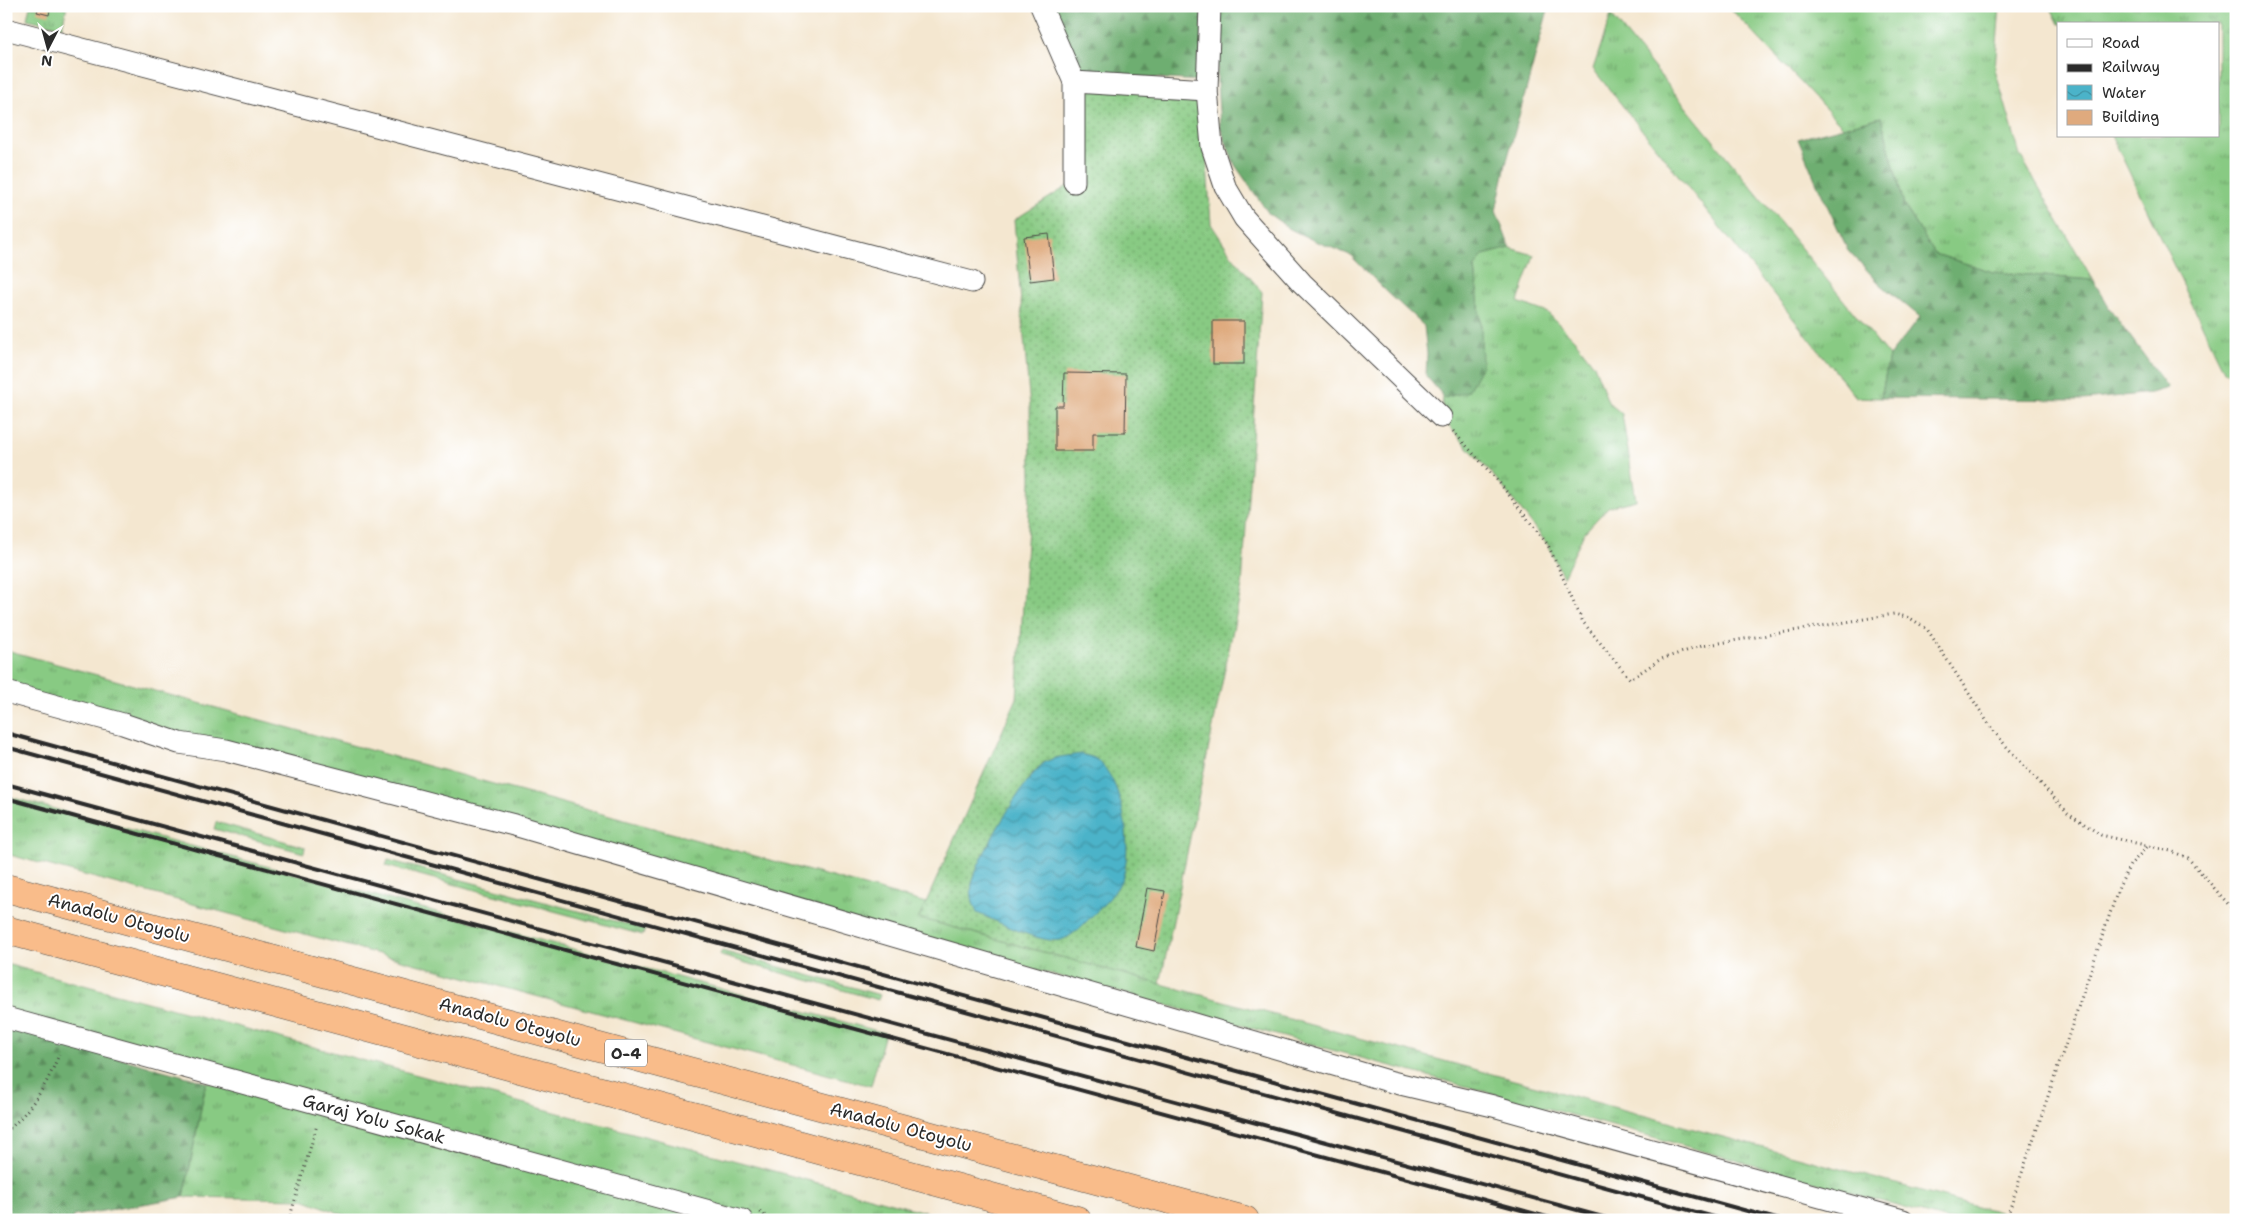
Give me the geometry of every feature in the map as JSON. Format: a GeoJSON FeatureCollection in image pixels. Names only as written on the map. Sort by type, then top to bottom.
{"type":"FeatureCollection","features":[{"type":"Feature","properties":{"kind":"highway","name":"Anadolu Otoyolu"},"geometry":{"type":"LineString","coordinates":[[6,888],[1245,1220]]}},
{"type":"Feature","properties":{"kind":"highway","name":"O-4"},"geometry":{"type":"LineString","coordinates":[[6,930],[1077,1220]]}},
{"type":"Feature","properties":{"kind":"street"},"geometry":{"type":"LineString","coordinates":[[1041,6],[1074,82],[1074,182]]}},
{"type":"Feature","properties":{"kind":"street"},"geometry":{"type":"LineString","coordinates":[[1210,6],[1207,90],[1212,146],[1225,186],[1244,218],[1302,283],[1441,418]]}},
{"type":"Feature","properties":{"kind":"street"},"geometry":{"type":"LineString","coordinates":[[6,29],[972,282]]}},
{"type":"Feature","properties":{"kind":"street"},"geometry":{"type":"LineString","coordinates":[[1074,82],[1207,90]]}},
{"type":"Feature","properties":{"kind":"street"},"geometry":{"type":"LineString","coordinates":[[6,692],[123,724],[178,742],[226,750],[514,825],[1392,1082],[1493,1106],[1903,1220]]}},
{"type":"Feature","properties":{"kind":"street","name":"Garaj Yolu Sokak"},"geometry":{"type":"LineString","coordinates":[[6,1018],[742,1220]]}},
{"type":"Feature","properties":{"kind":"path"},"geometry":{"type":"LineString","coordinates":[[1441,418],[1498,481],[1548,545],[1583,622],[1630,679],[1662,659],[1702,646],[1894,614],[1910,618],[1927,629],[1939,645],[1969,696],[2006,746],[2068,813],[2101,835],[2171,851],[2188,858],[2236,913]]}},
{"type":"Feature","properties":{"kind":"path"},"geometry":{"type":"LineString","coordinates":[[2006,1220],[2119,887],[2130,865],[2148,847]]}},
{"type":"Feature","properties":{"kind":"path"},"geometry":{"type":"LineString","coordinates":[[6,1132],[21,1119],[39,1095],[66,1034]]}},
{"type":"Feature","properties":{"kind":"path"},"geometry":{"type":"LineString","coordinates":[[290,1220],[323,1105]]}},
{"type":"Feature","properties":{"kind":"green space"},"geometry":{"type":"Polygon","coordinates":[[[30,6],[67,6],[62,27],[27,19],[30,6]]]}},
{"type":"Feature","properties":{"kind":"green space"},"geometry":{"type":"Polygon","coordinates":[[[1053,6],[1203,7],[1200,81],[1091,74],[1079,68],[1053,6]]]}},
{"type":"Feature","properties":{"kind":"green space"},"geometry":{"type":"Polygon","coordinates":[[[1219,6],[1549,6],[1506,164],[1496,211],[1510,248],[1483,255],[1475,267],[1481,327],[1482,366],[1468,391],[1445,398],[1426,376],[1427,354],[1424,326],[1350,255],[1290,229],[1269,214],[1235,165],[1220,127],[1217,81],[1219,6]]]}},
{"type":"Feature","properties":{"kind":"green space"},"geometry":{"type":"Polygon","coordinates":[[[1728,6],[2000,6],[1995,69],[2020,155],[2093,280],[1993,272],[1935,254],[1904,205],[1881,117],[1843,127],[1728,6]]]}},
{"type":"Feature","properties":{"kind":"green space"},"geometry":{"type":"Polygon","coordinates":[[[2050,6],[2236,6],[2236,372],[2225,373],[2113,138],[2220,138],[2220,22],[2058,22],[2050,6]]]}},
{"type":"Feature","properties":{"kind":"green space"},"geometry":{"type":"Polygon","coordinates":[[[1611,15],[1889,356],[1881,398],[1856,397],[1593,69],[1611,15]]]}},
{"type":"Feature","properties":{"kind":"green space"},"geometry":{"type":"Polygon","coordinates":[[[1074,82],[1207,90],[1207,164],[1211,224],[1232,256],[1262,292],[1242,586],[1160,984],[919,918],[1017,698],[1031,480],[1030,408],[1014,220],[1074,182],[1074,82]],[[1046,761],[1032,774],[987,847],[1118,795],[1101,764],[1046,761]]]}},
{"type":"Feature","properties":{"kind":"green space"},"geometry":{"type":"Polygon","coordinates":[[[1881,117],[1904,205],[1935,254],[1993,272],[2093,280],[2110,309],[2168,388],[2151,393],[2083,400],[1881,398],[1889,356],[1920,317],[1879,283],[1848,250],[1798,139],[1881,117]]]}},
{"type":"Feature","properties":{"kind":"green space"},"geometry":{"type":"Polygon","coordinates":[[[1510,248],[1534,255],[1518,302],[1548,313],[1574,339],[1594,365],[1608,402],[1622,414],[1636,500],[1608,507],[1584,533],[1563,577],[1548,545],[1498,481],[1441,417],[1443,396],[1445,398],[1481,327],[1475,267],[1483,255],[1510,248]]]}},
{"type":"Feature","properties":{"kind":"green space"},"geometry":{"type":"Polygon","coordinates":[[[6,650],[926,903],[919,918],[2028,1220],[1947,1220],[1653,1137],[911,936],[6,687],[6,650]]]}},
{"type":"Feature","properties":{"kind":"green space"},"geometry":{"type":"Polygon","coordinates":[[[6,796],[885,1033],[871,1086],[6,854],[6,796]]]}},
{"type":"Feature","properties":{"kind":"green space"},"geometry":{"type":"Polygon","coordinates":[[[216,822],[305,847],[304,853],[214,829],[216,822]]]}},
{"type":"Feature","properties":{"kind":"green space"},"geometry":{"type":"Polygon","coordinates":[[[388,860],[645,929],[643,935],[386,866],[388,860]]]}},
{"type":"Feature","properties":{"kind":"green space"},"geometry":{"type":"Polygon","coordinates":[[[722,951],[880,995],[878,1000],[721,956],[722,951]]]}},
{"type":"Feature","properties":{"kind":"green space"},"geometry":{"type":"Polygon","coordinates":[[[6,964],[954,1220],[767,1220],[6,1015],[6,964]]]}},
{"type":"Feature","properties":{"kind":"green space"},"geometry":{"type":"Polygon","coordinates":[[[6,1027],[206,1082],[184,1197],[74,1216],[73,1220],[6,1220],[6,1027]]]}},
{"type":"Feature","properties":{"kind":"green space"},"geometry":{"type":"Polygon","coordinates":[[[206,1082],[711,1220],[357,1220],[303,1199],[184,1197],[206,1082]]]}},
{"type":"Feature","properties":{"kind":"water"},"geometry":{"type":"Polygon","coordinates":[[[1081,754],[1096,759],[1105,769],[1119,797],[1126,831],[1127,848],[1123,876],[1117,888],[1080,928],[1068,937],[1060,940],[1042,939],[977,913],[973,903],[972,884],[992,839],[1014,801],[1035,771],[1044,763],[1057,758],[1081,754]]]}},
{"type":"Feature","properties":{"kind":"building"},"geometry":{"type":"Polygon","coordinates":[[[39,6],[51,6],[49,15],[37,12],[39,6]]]}},
{"type":"Feature","properties":{"kind":"building"},"geometry":{"type":"Polygon","coordinates":[[[1049,234],[1054,278],[1030,281],[1024,237],[1049,234]]]}},
{"type":"Feature","properties":{"kind":"building"},"geometry":{"type":"Polygon","coordinates":[[[1213,321],[1244,321],[1244,364],[1213,364],[1213,321]]]}},
{"type":"Feature","properties":{"kind":"building"},"geometry":{"type":"Polygon","coordinates":[[[1064,373],[1126,374],[1125,433],[1093,433],[1093,451],[1055,451],[1055,406],[1063,406],[1064,373]]]}},
{"type":"Feature","properties":{"kind":"building"},"geometry":{"type":"Polygon","coordinates":[[[1147,888],[1165,891],[1154,951],[1136,947],[1147,888]]]}},
{"type":"Feature","properties":{"kind":"railway"},"geometry":{"type":"LineString","coordinates":[[6,733],[1780,1220]]}},
{"type":"Feature","properties":{"kind":"railway"},"geometry":{"type":"LineString","coordinates":[[6,747],[1725,1220]]}},
{"type":"Feature","properties":{"kind":"railway"},"geometry":{"type":"LineString","coordinates":[[6,784],[1614,1220]]}},
{"type":"Feature","properties":{"kind":"railway"},"geometry":{"type":"LineString","coordinates":[[6,798],[1558,1220]]}}]}
